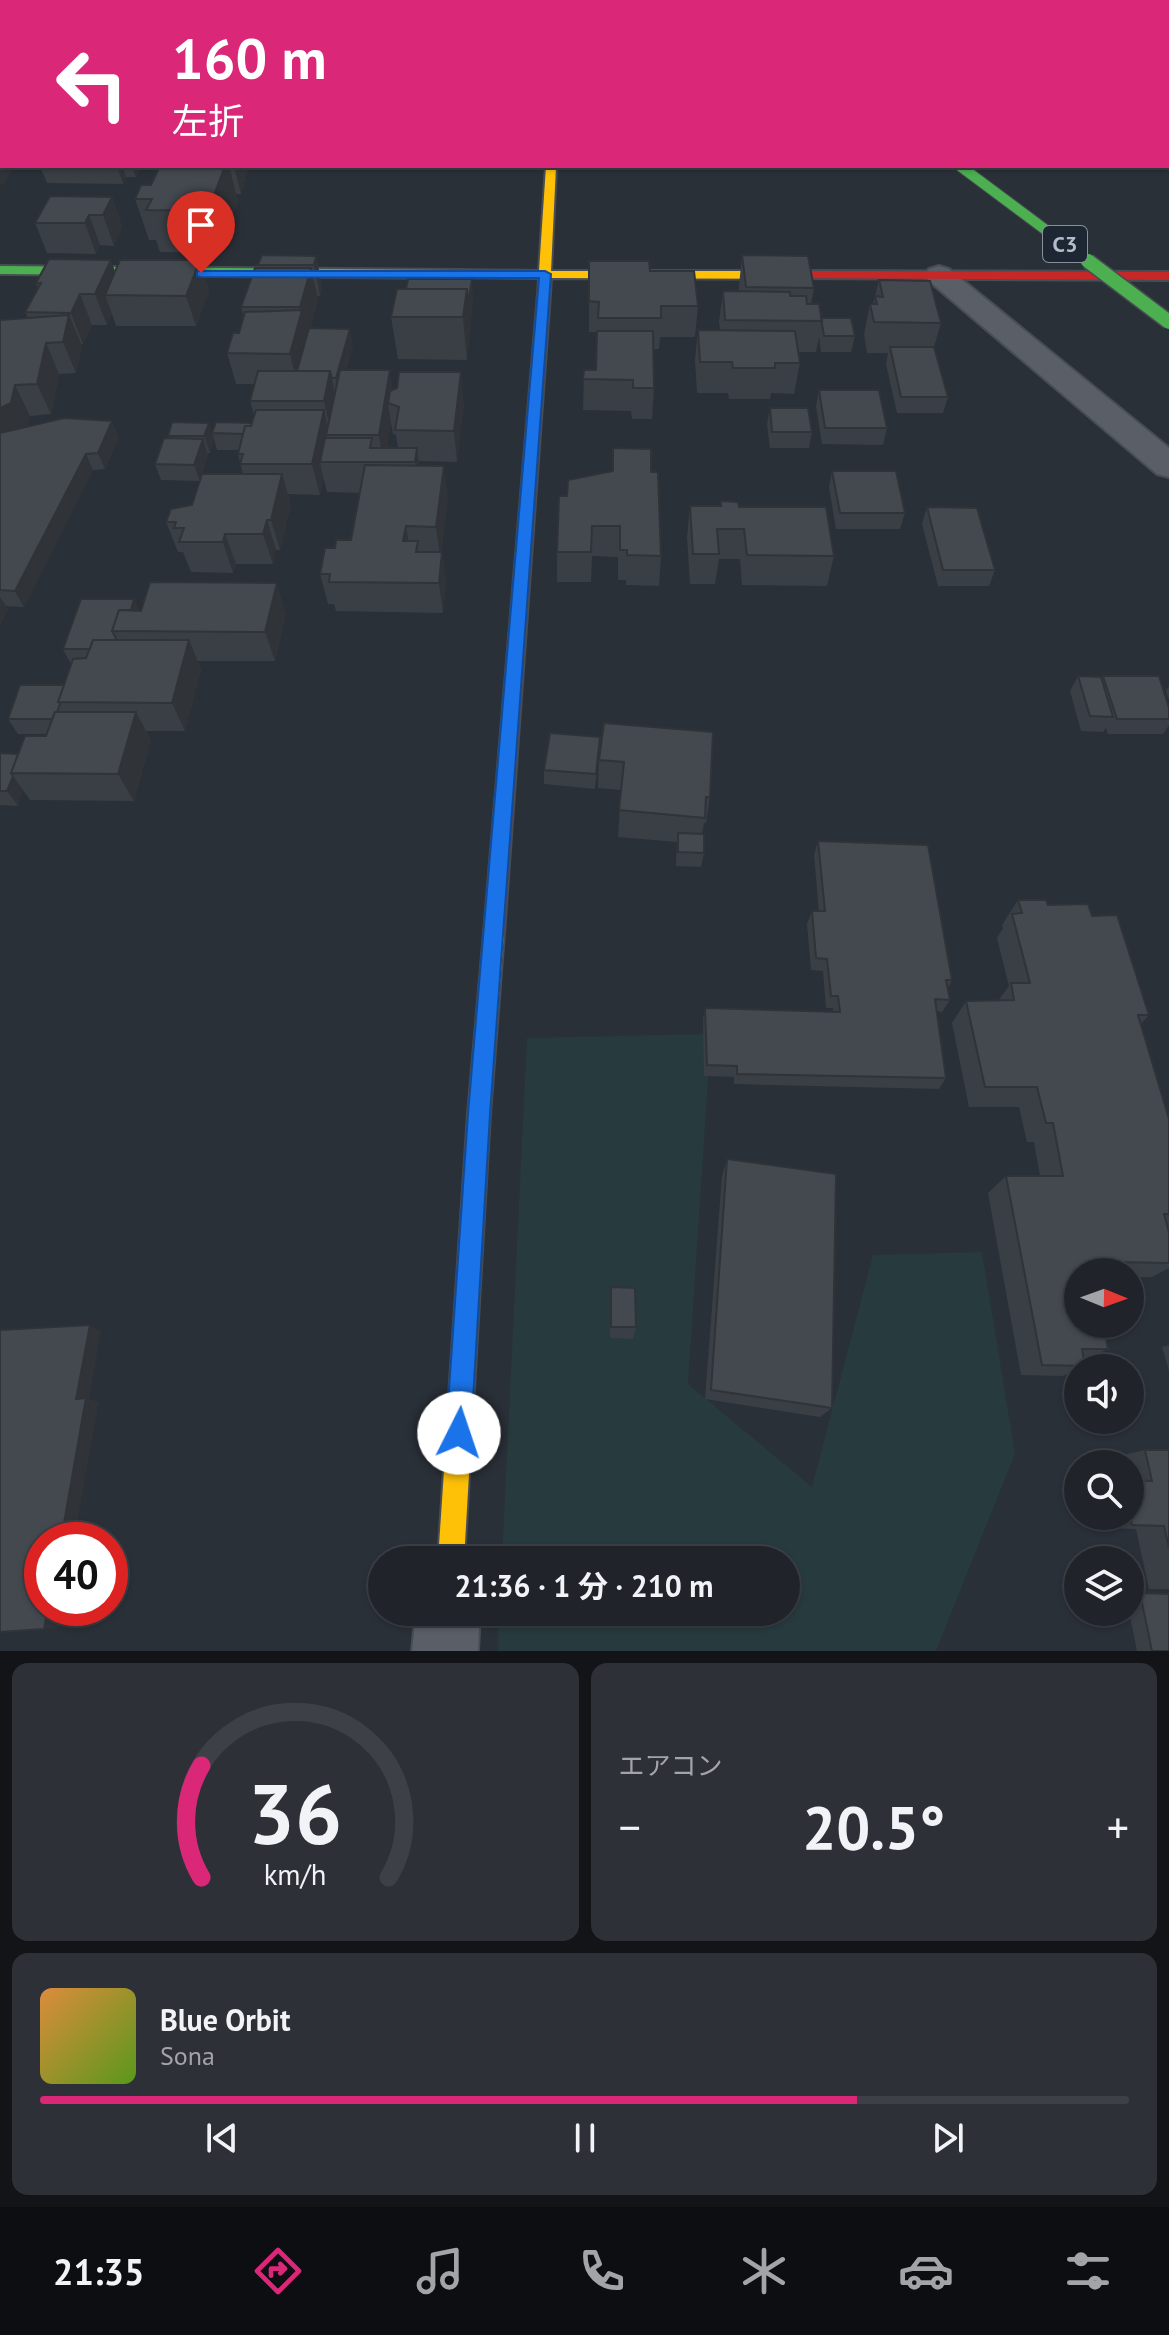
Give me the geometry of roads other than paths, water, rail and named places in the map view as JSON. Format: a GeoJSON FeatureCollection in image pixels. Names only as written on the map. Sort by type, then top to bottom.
{"type":"FeatureCollection","features":[{"type":"Feature","properties":{"kind":"main road"},"geometry":{"type":"LineString","coordinates":[[452,1546],[479,1114],[551,168]]}},
{"type":"Feature","properties":{"kind":"main road","name":"C3"},"geometry":{"type":"LineString","coordinates":[[963,168],[1169,322]]}},
{"type":"Feature","properties":{"kind":"main road"},"geometry":{"type":"LineString","coordinates":[[0,270],[1169,276]]}},
{"type":"Feature","properties":{"kind":"street"},"geometry":{"type":"LineString","coordinates":[[939,275],[1169,466]]}},
{"type":"Feature","properties":{"kind":"street"},"geometry":{"type":"LineString","coordinates":[[445,1651],[447,1626]]}}]}
